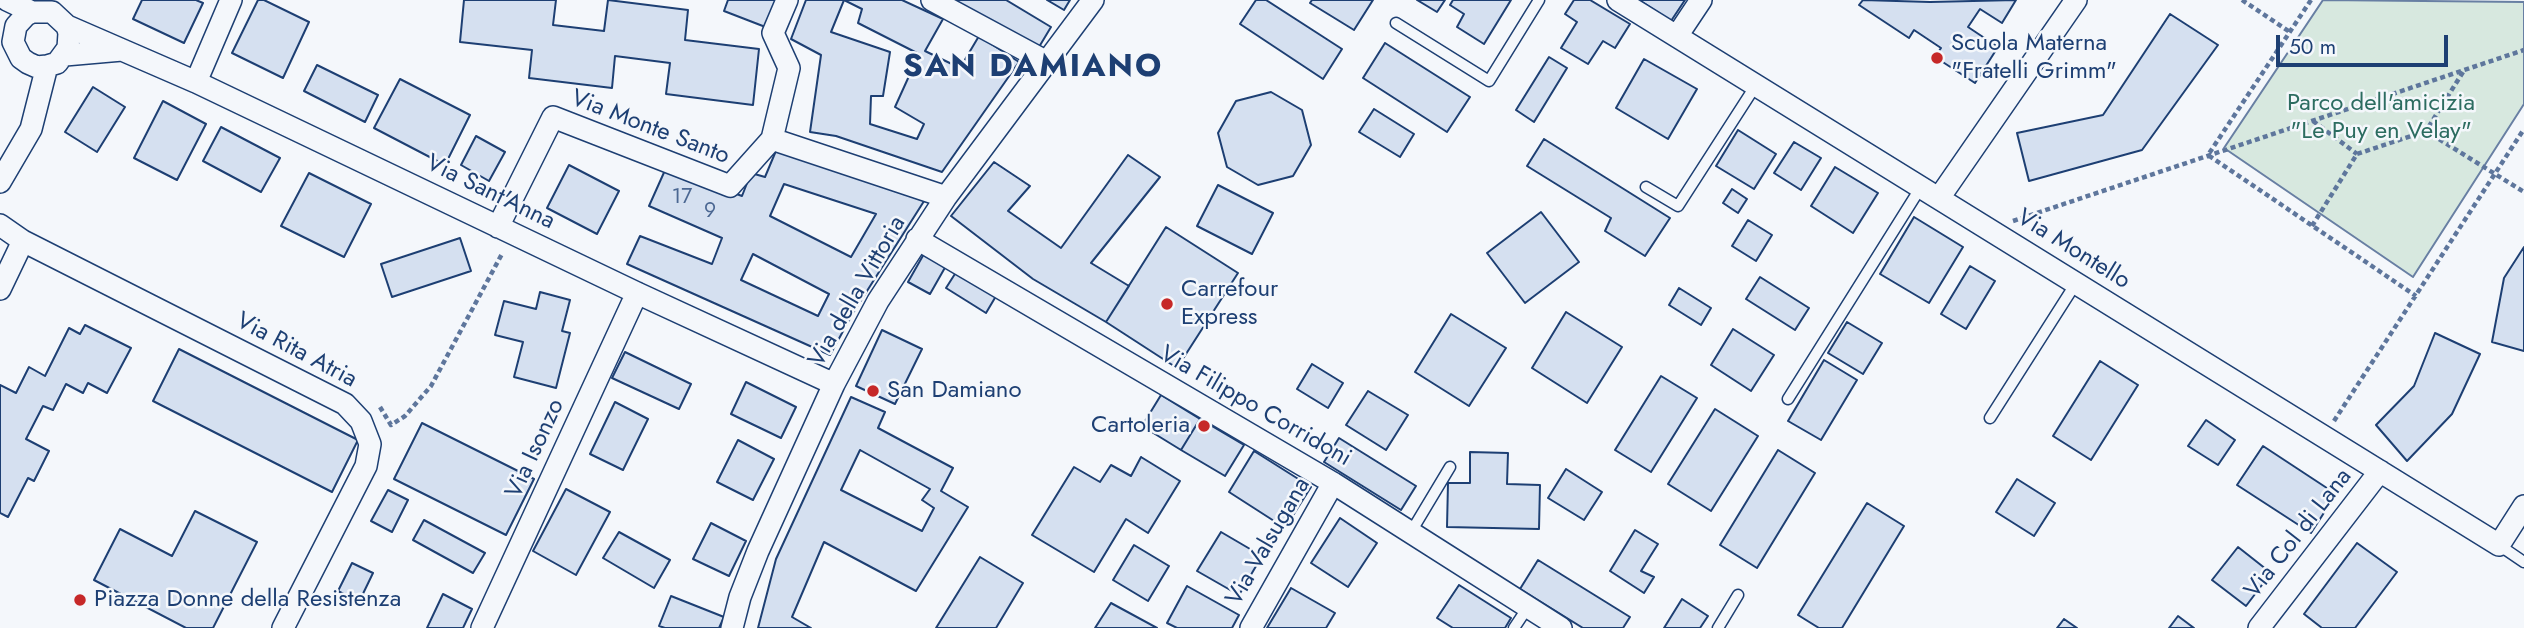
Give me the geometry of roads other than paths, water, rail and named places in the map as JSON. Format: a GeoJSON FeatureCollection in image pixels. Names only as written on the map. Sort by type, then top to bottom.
{"type":"FeatureCollection","features":[{"type":"Feature","properties":{"kind":"street","name":"Via Sant'Anna"},"geometry":{"type":"LineString","coordinates":[[7,0],[32,12],[52,12],[67,26],[196,82],[637,293],[834,383]]}},
{"type":"Feature","properties":{"kind":"street"},"geometry":{"type":"LineString","coordinates":[[196,82],[231,0]]}},
{"type":"Feature","properties":{"kind":"street"},"geometry":{"type":"LineString","coordinates":[[788,0],[773,33],[789,68],[772,139],[946,197]]}},
{"type":"Feature","properties":{"kind":"street"},"geometry":{"type":"LineString","coordinates":[[932,0],[1047,62]]}},
{"type":"Feature","properties":{"kind":"street","name":"Via Montello"},"geometry":{"type":"LineString","coordinates":[[1618,0],[2499,545]]}},
{"type":"Feature","properties":{"kind":"street"},"geometry":{"type":"LineString","coordinates":[[1677,36],[1701,0]]}},
{"type":"Feature","properties":{"kind":"street"},"geometry":{"type":"LineString","coordinates":[[1939,198],[2076,0]]}},
{"type":"Feature","properties":{"kind":"street","name":"Via della Vittoria"},"geometry":{"type":"LineString","coordinates":[[732,628],[740,597],[758,551],[834,383],[877,301],[946,197],[1047,62],[1092,10]]}},
{"type":"Feature","properties":{"kind":"street"},"geometry":{"type":"LineString","coordinates":[[0,11],[13,33],[16,50],[46,62],[124,49]]}},
{"type":"Feature","properties":{"kind":"street"},"geometry":{"type":"LineString","coordinates":[[13,33],[20,20],[32,12]]}},
{"type":"Feature","properties":{"kind":"street"},"geometry":{"type":"LineString","coordinates":[[0,182],[31,130],[46,62],[70,41],[67,26]]}},
{"type":"Feature","properties":{"kind":"street","name":"Via Monte Santo"},"geometry":{"type":"LineString","coordinates":[[498,227],[553,117],[730,186],[772,139]]}},
{"type":"Feature","properties":{"kind":"street","name":"Via Rita Atria"},"geometry":{"type":"LineString","coordinates":[[0,225],[23,241],[345,404],[361,421],[370,444],[366,466],[283,628]]}},
{"type":"Feature","properties":{"kind":"street","name":"Via Filippo Corridoni"},"geometry":{"type":"LineString","coordinates":[[917,239],[1333,483],[1561,628]]}},
{"type":"Feature","properties":{"kind":"street"},"geometry":{"type":"LineString","coordinates":[[0,289],[23,241]]}},
{"type":"Feature","properties":{"kind":"street","name":"Via Isonzo"},"geometry":{"type":"LineString","coordinates":[[482,628],[637,293]]}},
{"type":"Feature","properties":{"kind":"street","name":"Via Col di Lana"},"geometry":{"type":"LineString","coordinates":[[2259,628],[2380,471]]}},
{"type":"Feature","properties":{"kind":"street","name":"Via Valsugana"},"geometry":{"type":"LineString","coordinates":[[1251,628],[1333,483]]}},
{"type":"Feature","properties":{"kind":"street"},"geometry":{"type":"LineString","coordinates":[[2499,545],[2524,506]]}},
{"type":"Feature","properties":{"kind":"lane"},"geometry":{"type":"LineString","coordinates":[[1396,23],[1489,82],[1539,0]]}},
{"type":"Feature","properties":{"kind":"lane"},"geometry":{"type":"LineString","coordinates":[[1646,187],[1678,206],[1756,85]]}},
{"type":"Feature","properties":{"kind":"lane"},"geometry":{"type":"LineString","coordinates":[[1788,399],[1921,187]]}},
{"type":"Feature","properties":{"kind":"lane"},"geometry":{"type":"LineString","coordinates":[[1990,418],[2076,283]]}},
{"type":"Feature","properties":{"kind":"lane"},"geometry":{"type":"LineString","coordinates":[[1411,532],[1450,467]]}},
{"type":"Feature","properties":{"kind":"lane"},"geometry":{"type":"LineString","coordinates":[[2499,545],[2524,562]]}},
{"type":"Feature","properties":{"kind":"lane"},"geometry":{"type":"LineString","coordinates":[[1718,628],[1738,595]]}},
{"type":"Feature","properties":{"kind":"lane"},"geometry":{"type":"LineString","coordinates":[[1514,628],[1528,607]]}},
{"type":"Feature","properties":{"kind":"place","name":"Scuola Materna \"Fratelli Grimm\""},"geometry":{"type":"Point","coordinates":[1937,58]}},
{"type":"Feature","properties":{"kind":"place","name":"Carrefour Express"},"geometry":{"type":"Point","coordinates":[1167,304]}},
{"type":"Feature","properties":{"kind":"place","name":"San Damiano"},"geometry":{"type":"Point","coordinates":[873,391]}},
{"type":"Feature","properties":{"kind":"place","name":"Cartoleria"},"geometry":{"type":"Point","coordinates":[1204,426]}},
{"type":"Feature","properties":{"kind":"place","name":"Piazza Donne della Resistenza"},"geometry":{"type":"Point","coordinates":[80,600]}},
{"type":"Feature","properties":{"kind":"district","name":"SAN DAMIANO"},"geometry":{"type":"Point","coordinates":[1033,68]}},
{"type":"Feature","properties":{"kind":"park label","name":"Parco dell'amicizia \"Le Puy en Velay\""},"geometry":{"type":"Point","coordinates":[2381,118]}}]}
